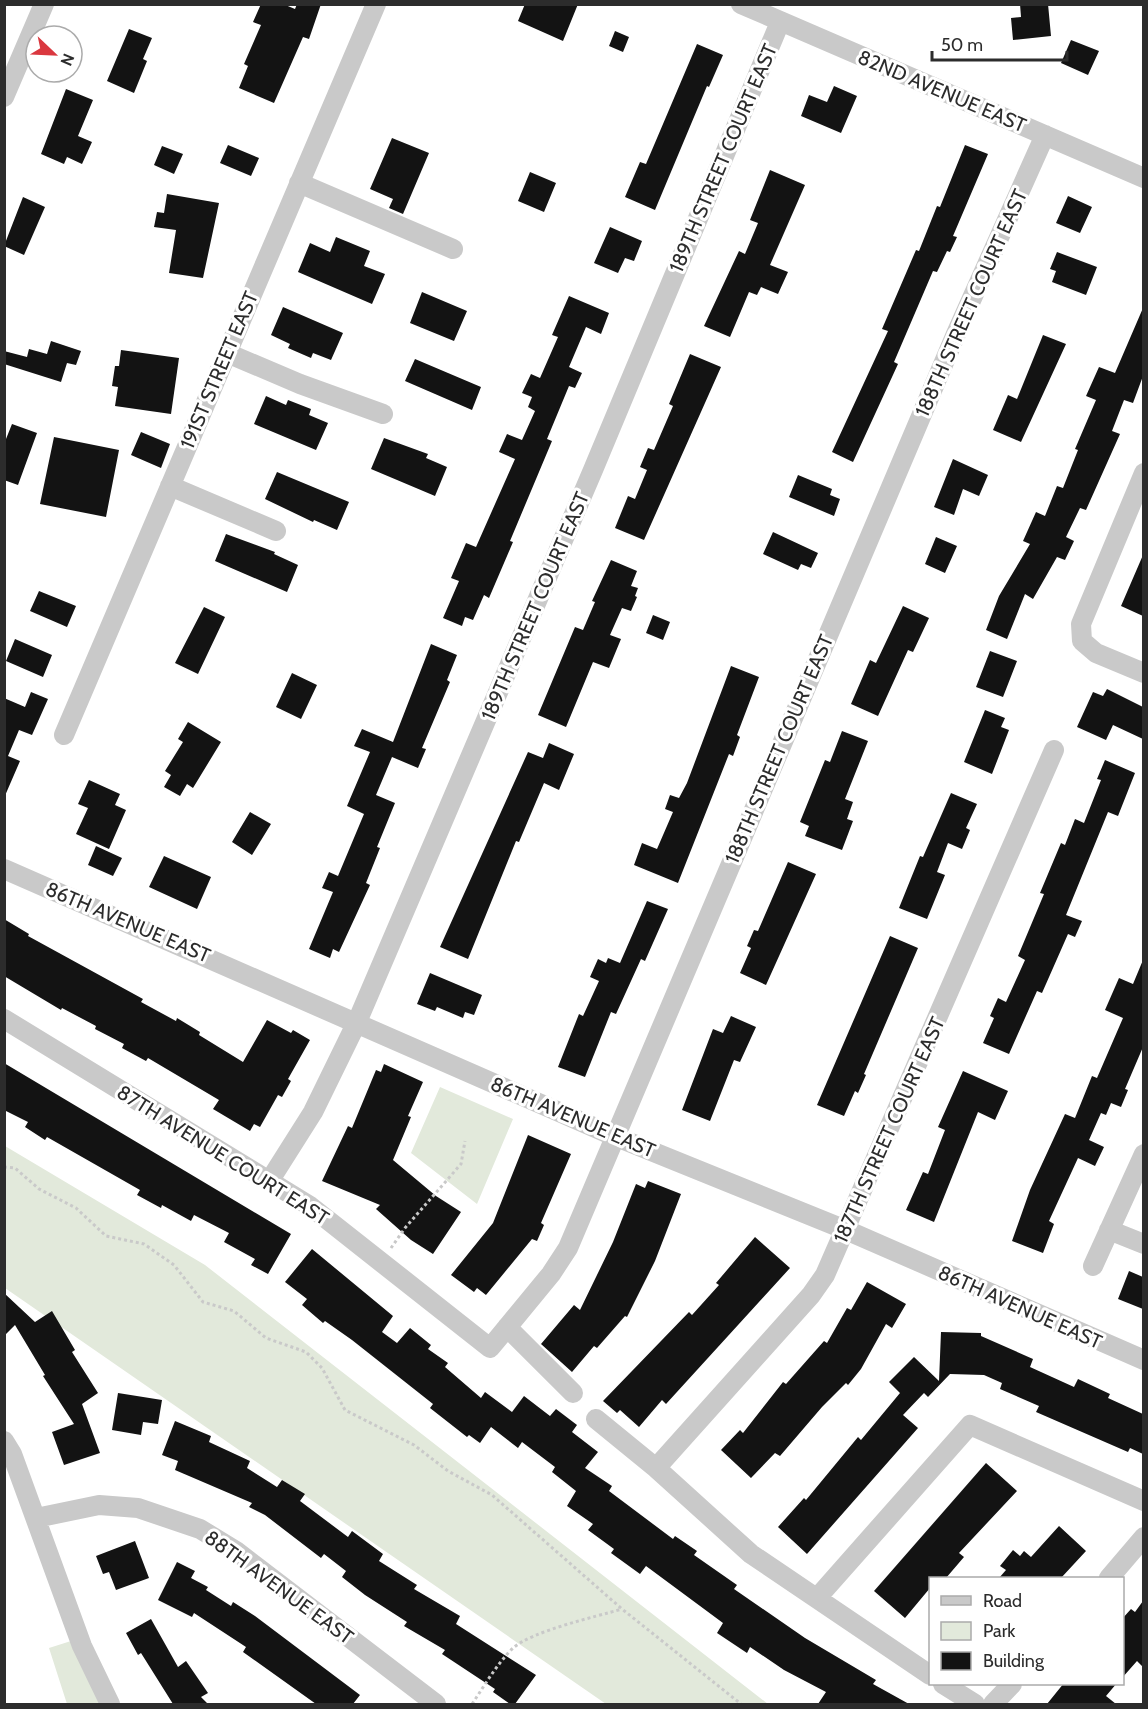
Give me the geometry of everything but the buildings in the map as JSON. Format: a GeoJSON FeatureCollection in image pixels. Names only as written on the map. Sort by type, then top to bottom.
{"type":"FeatureCollection","features":[{"type":"Feature","properties":{"kind":"street"},"geometry":{"type":"LineString","coordinates":[[4,97],[44,4]]}},
{"type":"Feature","properties":{"kind":"street","name":"191ST STREET EAST"},"geometry":{"type":"LineString","coordinates":[[64,735],[376,4]]}},
{"type":"Feature","properties":{"kind":"street","name":"82ND AVENUE EAST"},"geometry":{"type":"LineString","coordinates":[[741,4],[1143,178]]}},
{"type":"Feature","properties":{"kind":"street","name":"189TH STREET COURT EAST"},"geometry":{"type":"LineString","coordinates":[[270,1180],[313,1112],[357,1022],[780,22]]}},
{"type":"Feature","properties":{"kind":"street","name":"188TH STREET COURT EAST"},"geometry":{"type":"LineString","coordinates":[[490,1348],[551,1274],[568,1248],[956,334],[1045,135]]}},
{"type":"Feature","properties":{"kind":"street"},"geometry":{"type":"LineString","coordinates":[[299,183],[453,249]]}},
{"type":"Feature","properties":{"kind":"street"},"geometry":{"type":"LineString","coordinates":[[227,353],[300,384],[383,414]]}},
{"type":"Feature","properties":{"kind":"street"},"geometry":{"type":"LineString","coordinates":[[1142,483],[1081,624],[1082,641],[1096,653],[1143,673]]}},
{"type":"Feature","properties":{"kind":"street"},"geometry":{"type":"LineString","coordinates":[[170,486],[276,531]]}},
{"type":"Feature","properties":{"kind":"street","name":"187TH STREET COURT EAST"},"geometry":{"type":"LineString","coordinates":[[656,1468],[811,1295],[825,1275],[1054,750]]}},
{"type":"Feature","properties":{"kind":"street","name":"86TH AVENUE EAST"},"geometry":{"type":"LineString","coordinates":[[4,869],[615,1136],[846,1230],[1143,1360]]}},
{"type":"Feature","properties":{"kind":"street","name":"87TH AVENUE COURT EAST"},"geometry":{"type":"LineString","coordinates":[[4,1019],[310,1206],[490,1348]]}},
{"type":"Feature","properties":{"kind":"street"},"geometry":{"type":"LineString","coordinates":[[1094,1266],[1143,1154]]}},
{"type":"Feature","properties":{"kind":"street"},"geometry":{"type":"LineString","coordinates":[[1109,1230],[1143,1244]]}},
{"type":"Feature","properties":{"kind":"street"},"geometry":{"type":"LineString","coordinates":[[507,1327],[573,1393]]}},
{"type":"Feature","properties":{"kind":"street"},"geometry":{"type":"LineString","coordinates":[[597,1419],[656,1468],[751,1554],[929,1674]]}},
{"type":"Feature","properties":{"kind":"street"},"geometry":{"type":"LineString","coordinates":[[817,1598],[970,1425],[1143,1501]]}},
{"type":"Feature","properties":{"kind":"street"},"geometry":{"type":"LineString","coordinates":[[4,1441],[12,1454],[82,1646],[110,1704]]}},
{"type":"Feature","properties":{"kind":"street","name":"88TH AVENUE EAST"},"geometry":{"type":"LineString","coordinates":[[36,1518],[99,1505],[138,1508],[200,1529],[236,1551],[436,1704]]}},
{"type":"Feature","properties":{"kind":"street"},"geometry":{"type":"LineString","coordinates":[[1110,1577],[1143,1537]]}},
{"type":"Feature","properties":{"kind":"street"},"geometry":{"type":"LineString","coordinates":[[947,1685],[975,1704]]}},
{"type":"Feature","properties":{"kind":"street"},"geometry":{"type":"LineString","coordinates":[[993,1704],[1010,1685]]}},
{"type":"Feature","properties":{"kind":"path"},"geometry":{"type":"LineString","coordinates":[[380,1261],[461,1164],[466,1149],[465,1141]]}},
{"type":"Feature","properties":{"kind":"path"},"geometry":{"type":"LineString","coordinates":[[4,1167],[15,1168],[39,1189],[76,1208],[106,1236],[144,1244],[174,1265],[203,1302],[234,1311],[266,1338],[306,1352],[322,1368],[345,1410],[414,1445],[448,1471],[492,1495],[622,1609],[741,1704]]}},
{"type":"Feature","properties":{"kind":"path"},"geometry":{"type":"LineString","coordinates":[[472,1704],[486,1680],[515,1646],[544,1633],[622,1609]]}},
{"type":"Feature","properties":{"kind":"green space"},"geometry":{"type":"Polygon","coordinates":[[[440,1087],[513,1119],[477,1204],[411,1153],[440,1087]]]}},
{"type":"Feature","properties":{"kind":"green space"},"geometry":{"type":"Polygon","coordinates":[[[5,1146],[205,1265],[768,1704],[606,1704],[5,1288],[5,1146]]]}},
{"type":"Feature","properties":{"kind":"green space"},"geometry":{"type":"Polygon","coordinates":[[[71,1641],[103,1704],[67,1704],[49,1648],[71,1641]]]}}]}
